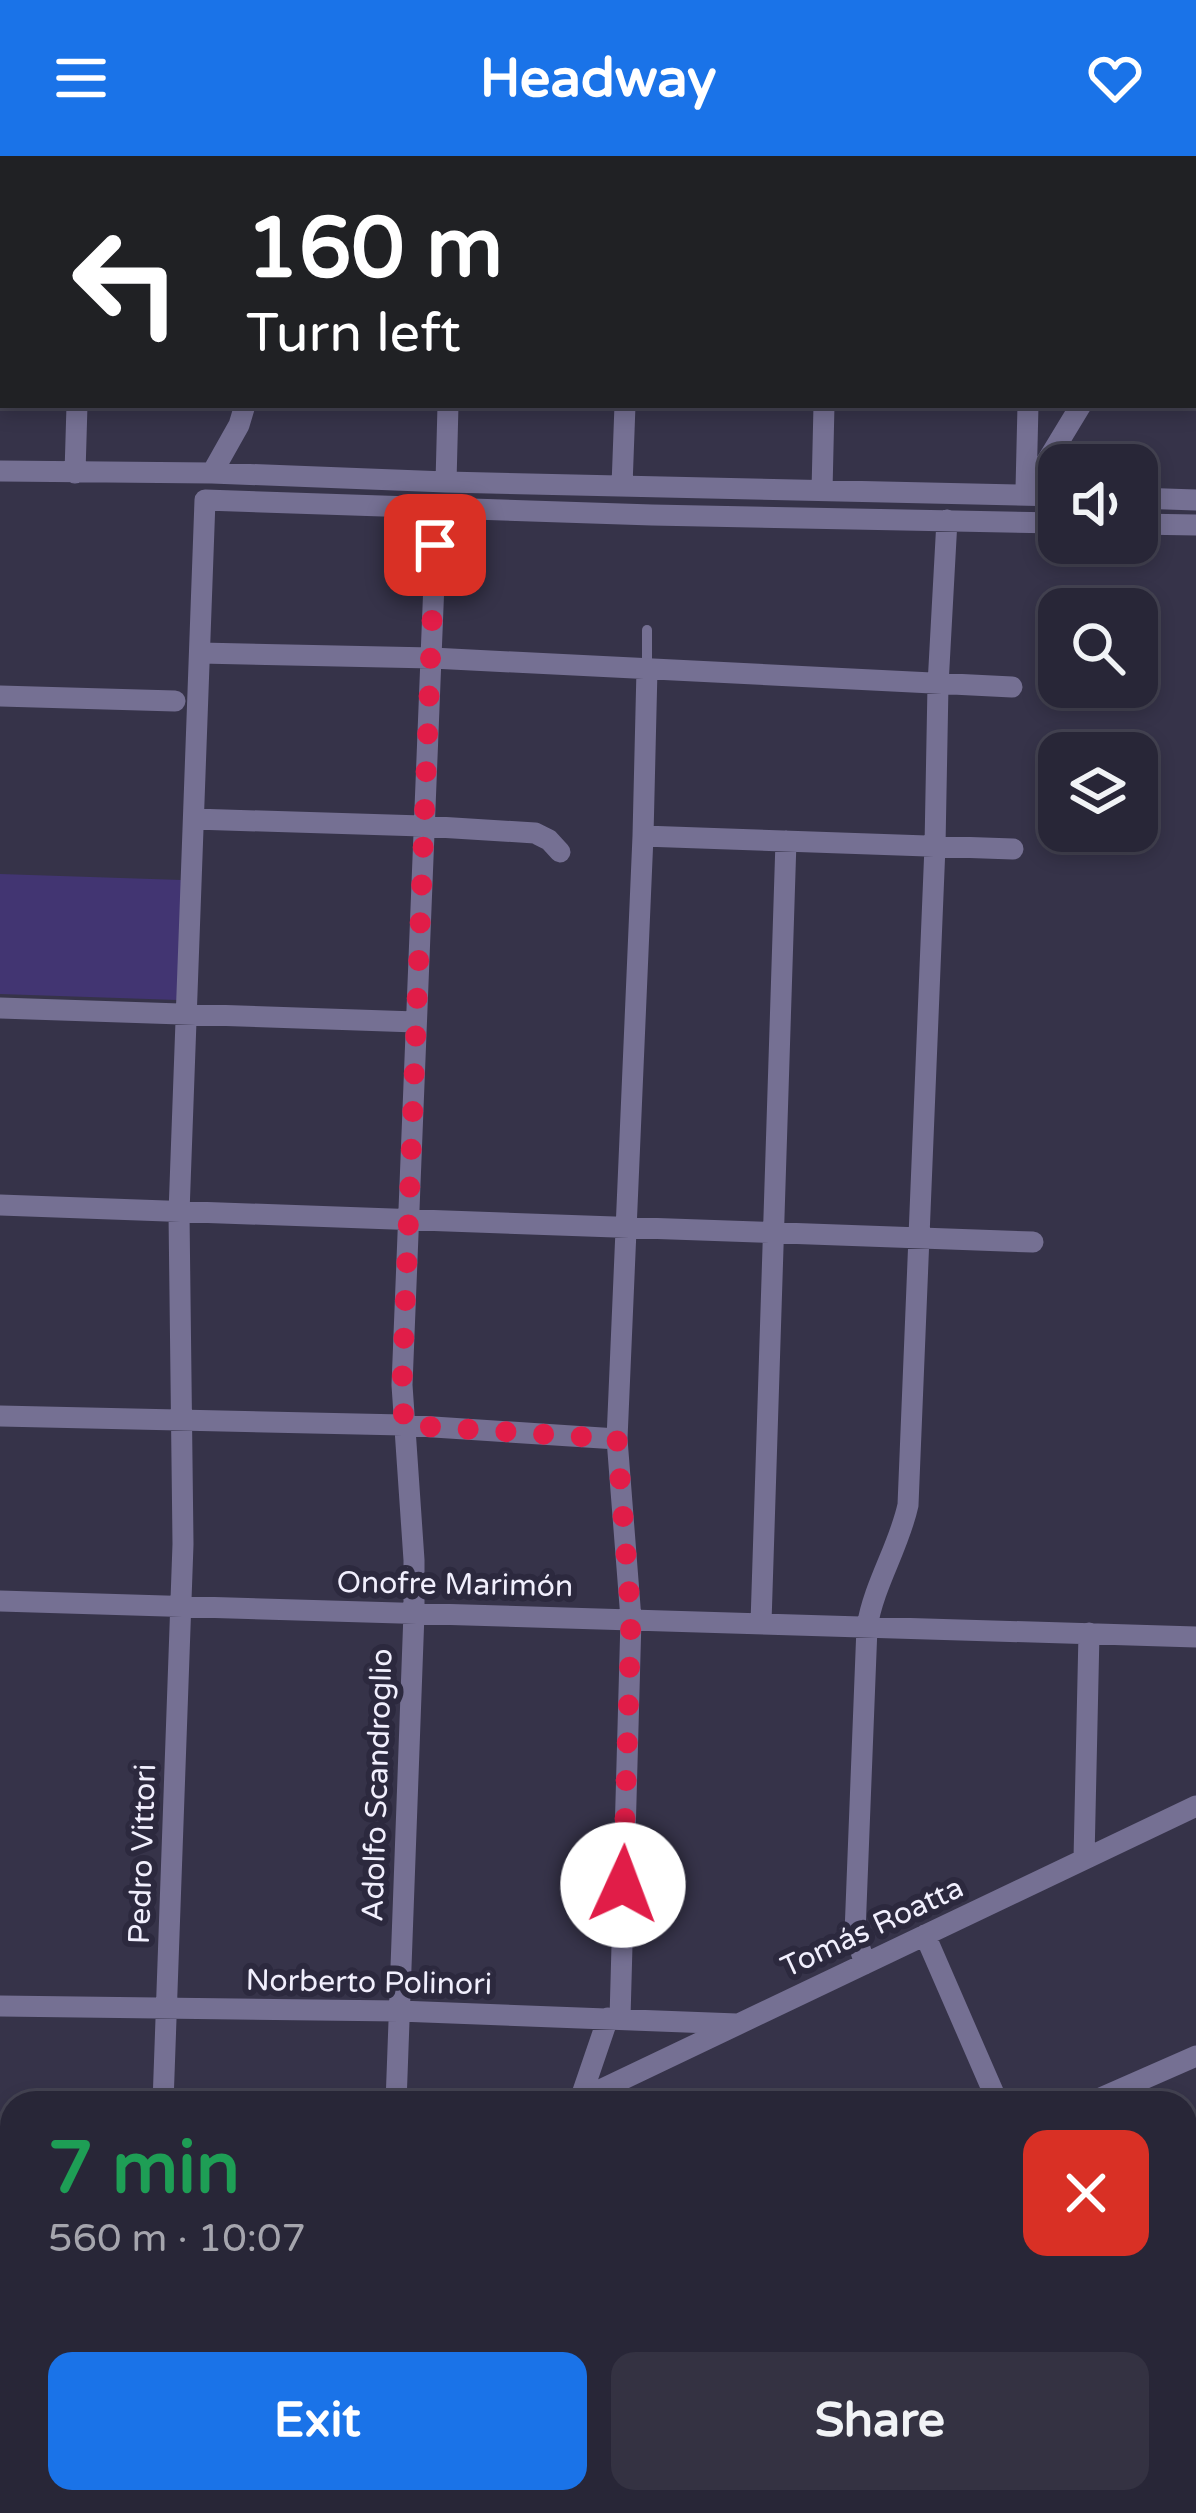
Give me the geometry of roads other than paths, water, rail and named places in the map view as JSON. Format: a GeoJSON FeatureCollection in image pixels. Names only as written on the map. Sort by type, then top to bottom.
{"type":"FeatureCollection","features":[{"type":"Feature","properties":{"kind":"street"},"geometry":{"type":"LineString","coordinates":[[75,473],[77,408]]}},
{"type":"Feature","properties":{"kind":"street"},"geometry":{"type":"LineString","coordinates":[[212,473],[244,408]]}},
{"type":"Feature","properties":{"kind":"street"},"geometry":{"type":"LineString","coordinates":[[446,482],[448,408]]}},
{"type":"Feature","properties":{"kind":"street"},"geometry":{"type":"LineString","coordinates":[[622,486],[625,408]]}},
{"type":"Feature","properties":{"kind":"street"},"geometry":{"type":"LineString","coordinates":[[822,491],[824,408]]}},
{"type":"Feature","properties":{"kind":"street"},"geometry":{"type":"LineString","coordinates":[[1026,490],[1028,408]]}},
{"type":"Feature","properties":{"kind":"street"},"geometry":{"type":"LineString","coordinates":[[1026,490],[1079,408]]}},
{"type":"Feature","properties":{"kind":"street"},"geometry":{"type":"LineString","coordinates":[[0,471],[1038,492]]}},
{"type":"Feature","properties":{"kind":"street"},"geometry":{"type":"LineString","coordinates":[[1158,499],[1196,500]]}},
{"type":"Feature","properties":{"kind":"street","name":"Pedro Vittori"},"geometry":{"type":"LineString","coordinates":[[163,2091],[182,1607],[179,1213],[205,500],[436,507]]}},
{"type":"Feature","properties":{"kind":"street"},"geometry":{"type":"LineString","coordinates":[[436,507],[1038,522]]}},
{"type":"Feature","properties":{"kind":"street","name":"Adolfo Scandroglio"},"geometry":{"type":"LineString","coordinates":[[396,2091],[414,1560],[402,1385],[436,507]]}},
{"type":"Feature","properties":{"kind":"street"},"geometry":{"type":"LineString","coordinates":[[865,1964],[855,1933],[867,1627],[908,1505],[947,520]]}},
{"type":"Feature","properties":{"kind":"street"},"geometry":{"type":"LineString","coordinates":[[1158,524],[1196,525]]}},
{"type":"Feature","properties":{"kind":"street"},"geometry":{"type":"LineString","coordinates":[[200,653],[431,658],[1012,688]]}},
{"type":"Feature","properties":{"kind":"street"},"geometry":{"type":"LineString","coordinates":[[581,2091],[614,2018],[631,1618],[617,1439],[647,669]]}},
{"type":"Feature","properties":{"kind":"street"},"geometry":{"type":"LineString","coordinates":[[0,696],[175,701]]}},
{"type":"Feature","properties":{"kind":"street"},"geometry":{"type":"LineString","coordinates":[[194,819],[535,833],[560,852]]}},
{"type":"Feature","properties":{"kind":"street"},"geometry":{"type":"LineString","coordinates":[[643,836],[1013,849]]}},
{"type":"Feature","properties":{"kind":"street"},"geometry":{"type":"LineString","coordinates":[[761,1623],[786,841]]}},
{"type":"Feature","properties":{"kind":"street"},"geometry":{"type":"LineString","coordinates":[[0,1008],[416,1022]]}},
{"type":"Feature","properties":{"kind":"street"},"geometry":{"type":"LineString","coordinates":[[0,1205],[1033,1242]]}},
{"type":"Feature","properties":{"kind":"street"},"geometry":{"type":"LineString","coordinates":[[0,1416],[404,1425],[617,1439]]}},
{"type":"Feature","properties":{"kind":"street","name":"Onofre Marimón"},"geometry":{"type":"LineString","coordinates":[[0,1601],[1196,1636]]}},
{"type":"Feature","properties":{"kind":"street"},"geometry":{"type":"LineString","coordinates":[[1084,1859],[1089,1633]]}},
{"type":"Feature","properties":{"kind":"street","name":"Tomás Roatta"},"geometry":{"type":"LineString","coordinates":[[597,2091],[1196,1806]]}},
{"type":"Feature","properties":{"kind":"street"},"geometry":{"type":"LineString","coordinates":[[925,1935],[993,2091]]}},
{"type":"Feature","properties":{"kind":"street","name":"Norberto Polinori"},"geometry":{"type":"LineString","coordinates":[[0,2006],[399,2011],[737,2024]]}},
{"type":"Feature","properties":{"kind":"street"},"geometry":{"type":"LineString","coordinates":[[1117,2091],[1196,2056]]}},
{"type":"Feature","properties":{"kind":"lane"},"geometry":{"type":"LineString","coordinates":[[647,630],[647,669]]}}]}
